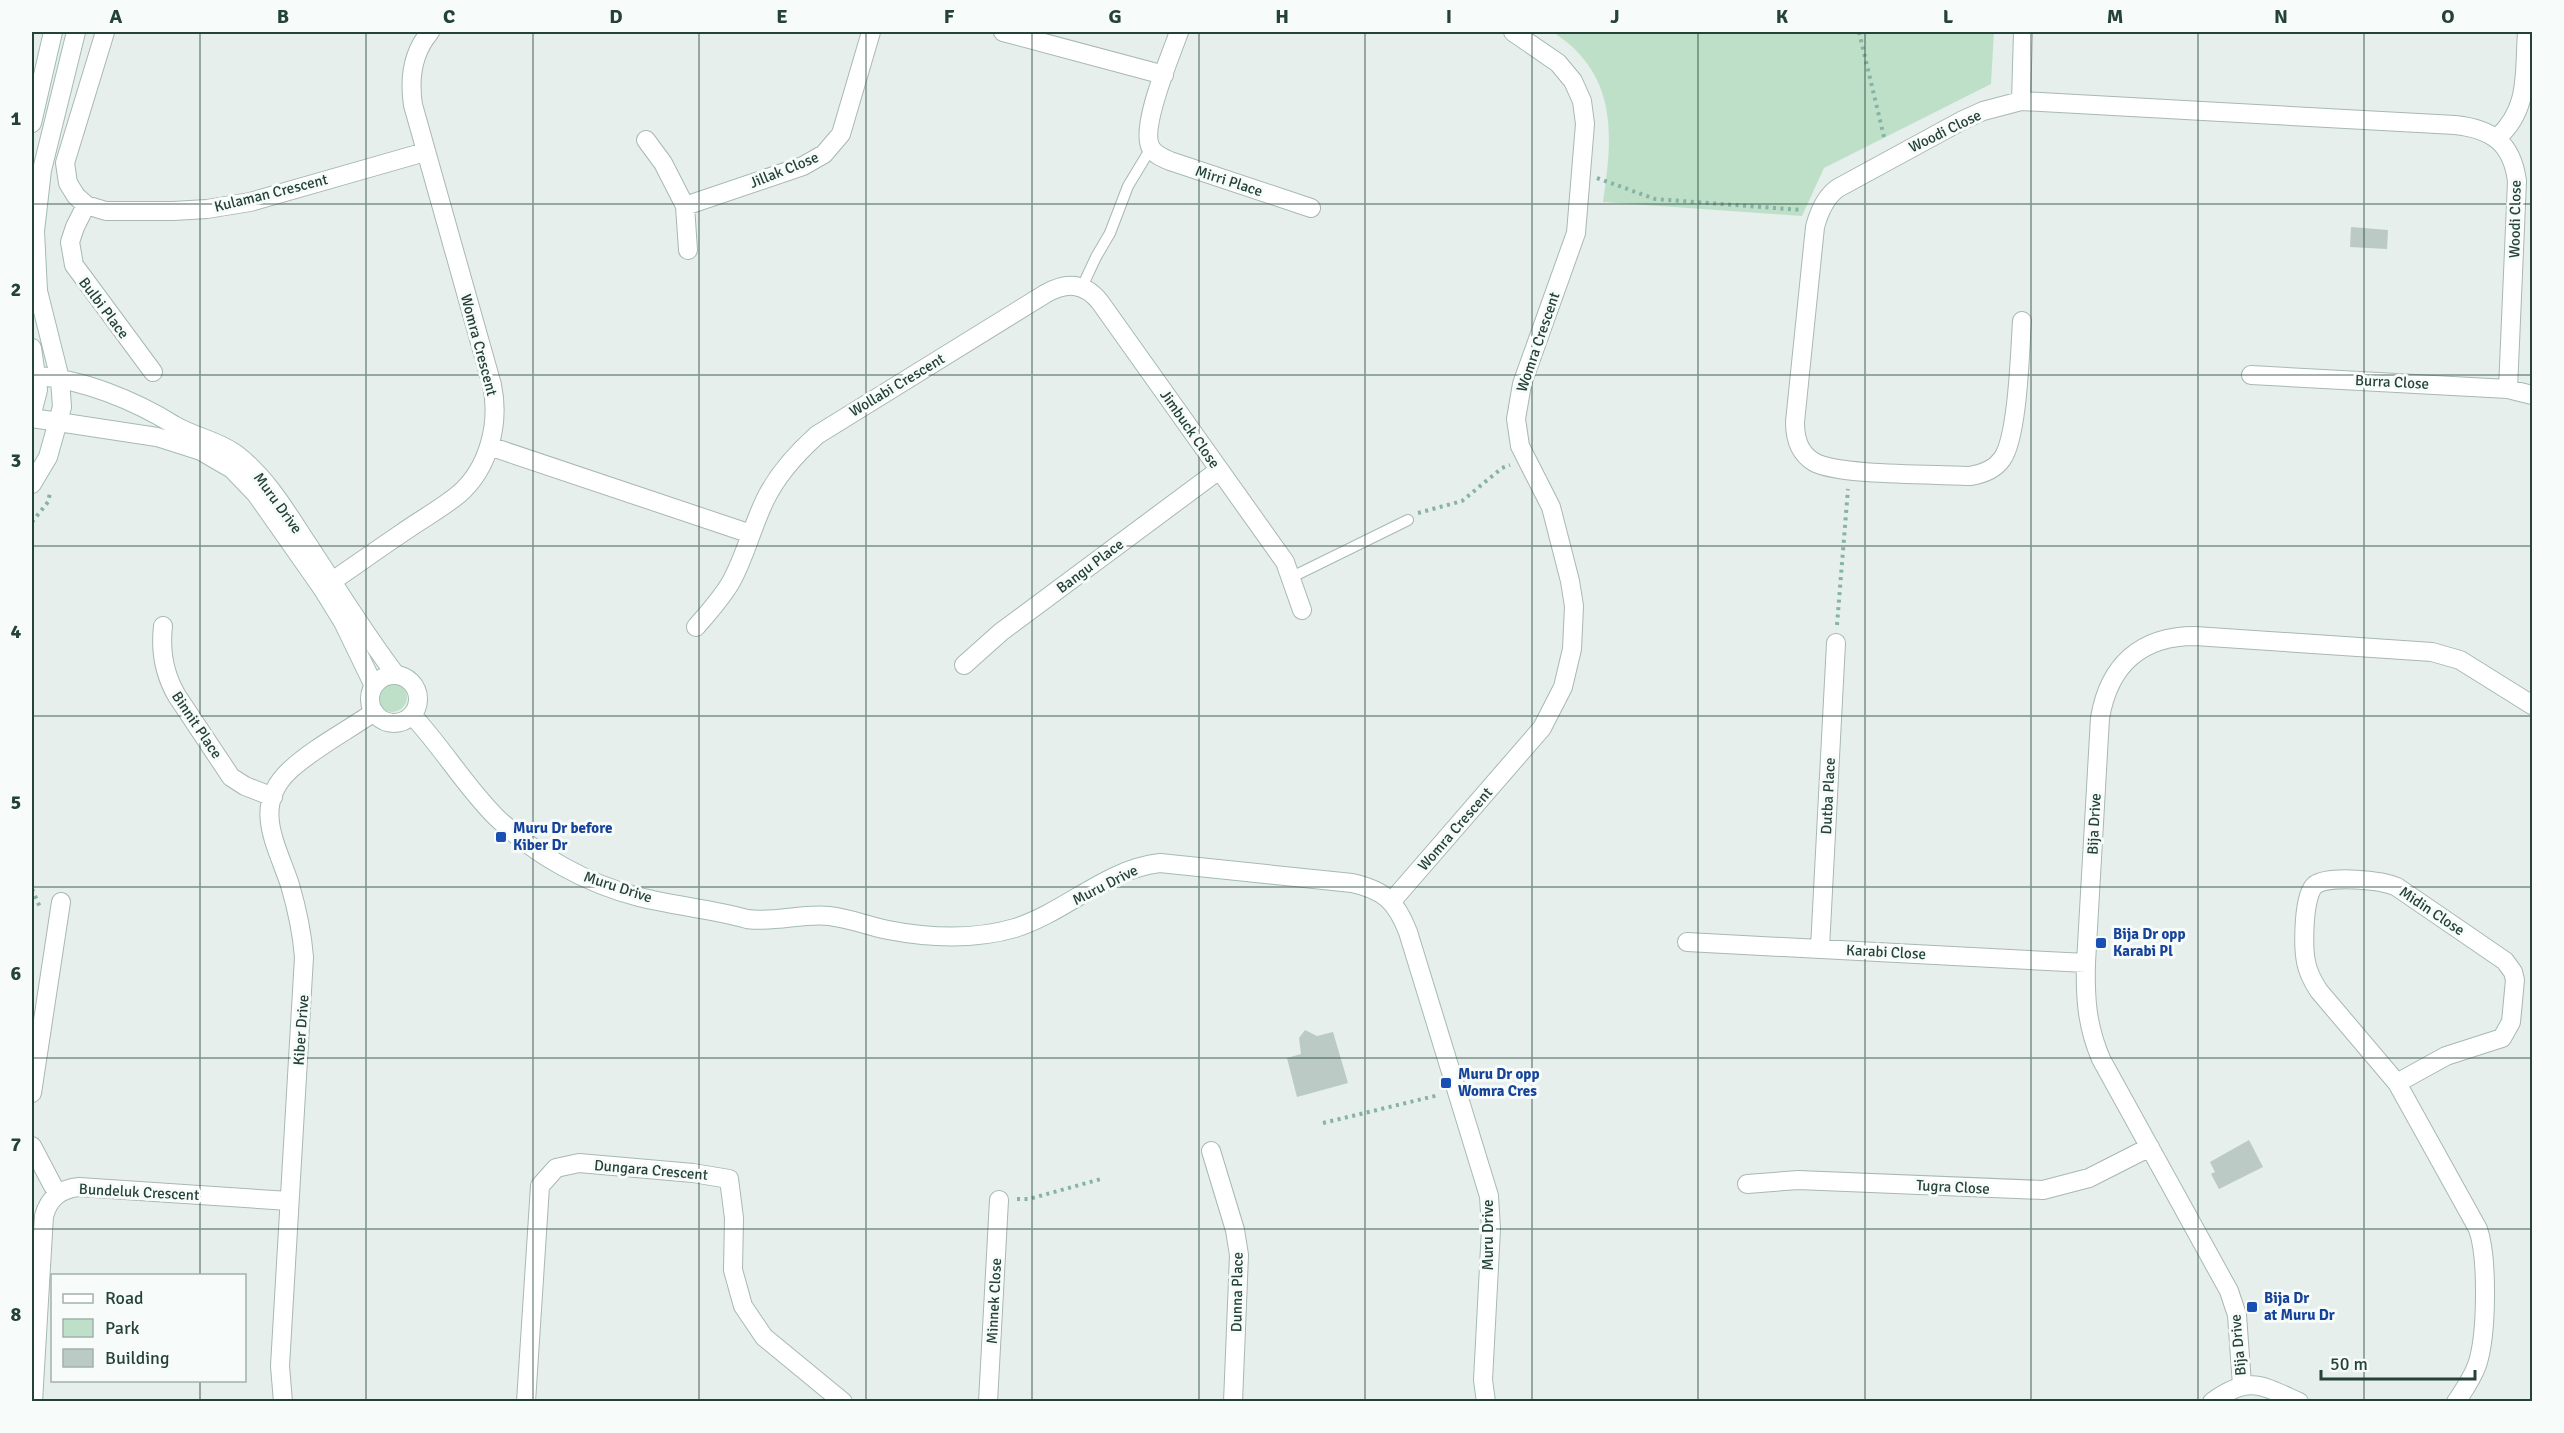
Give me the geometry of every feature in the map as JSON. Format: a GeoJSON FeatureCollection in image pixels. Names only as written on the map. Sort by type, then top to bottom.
{"type":"FeatureCollection","features":[{"type":"Feature","properties":{"kind":"street"},"geometry":{"type":"LineString","coordinates":[[32,123],[53,32]]}},
{"type":"Feature","properties":{"kind":"street"},"geometry":{"type":"LineString","coordinates":[[32,484],[48,457],[58,423],[62,394],[39,291],[35,231],[42,170],[76,32]]}},
{"type":"Feature","properties":{"kind":"street"},"geometry":{"type":"LineString","coordinates":[[86,205],[76,196],[68,183],[64,163],[105,32]]}},
{"type":"Feature","properties":{"kind":"street","name":"Womra Crescent"},"geometry":{"type":"LineString","coordinates":[[327,585],[459,494],[480,467],[489,446],[495,417],[494,397],[413,105],[411,74],[415,57],[429,32]]}},
{"type":"Feature","properties":{"kind":"street","name":"Jillak Close"},"geometry":{"type":"LineString","coordinates":[[686,206],[792,169],[824,154],[841,134],[870,32]]}},
{"type":"Feature","properties":{"kind":"street"},"geometry":{"type":"LineString","coordinates":[[1003,32],[1164,75]]}},
{"type":"Feature","properties":{"kind":"street"},"geometry":{"type":"LineString","coordinates":[[1151,148],[1148,123],[1179,32]]}},
{"type":"Feature","properties":{"kind":"street","name":"Womra Crescent"},"geometry":{"type":"LineString","coordinates":[[1392,901],[1536,736],[1553,710],[1566,675],[1574,636],[1572,592],[1551,507],[1525,459],[1516,432],[1519,396],[1573,242],[1578,218],[1585,124],[1579,91],[1558,63],[1513,32]]}},
{"type":"Feature","properties":{"kind":"street"},"geometry":{"type":"LineString","coordinates":[[2021,100],[2023,32]]}},
{"type":"Feature","properties":{"kind":"street"},"geometry":{"type":"LineString","coordinates":[[2497,138],[2512,122],[2521,105],[2527,32]]}},
{"type":"Feature","properties":{"kind":"street","name":"Woodi Close"},"geometry":{"type":"LineString","coordinates":[[2022,321],[2020,373],[2010,441],[2007,452],[1995,466],[1970,476],[1834,469],[1812,461],[1798,445],[1795,434],[1815,227],[1820,211],[1834,191],[1890,159],[1969,117],[2021,100],[2455,125],[2487,131],[2497,138],[2512,161],[2517,181],[2508,388]]}},
{"type":"Feature","properties":{"kind":"street"},"geometry":{"type":"LineString","coordinates":[[646,140],[663,163],[686,206],[688,250]]}},
{"type":"Feature","properties":{"kind":"street","name":"Mirri Place"},"geometry":{"type":"LineString","coordinates":[[1151,148],[1170,161],[1311,208]]}},
{"type":"Feature","properties":{"kind":"street","name":"Kulaman Crescent"},"geometry":{"type":"LineString","coordinates":[[86,205],[106,211],[194,211],[236,205],[425,152]]}},
{"type":"Feature","properties":{"kind":"street","name":"Bulbi Place"},"geometry":{"type":"LineString","coordinates":[[86,205],[70,242],[74,265],[153,372]]}},
{"type":"Feature","properties":{"kind":"street","name":"Wollabi Crescent"},"geometry":{"type":"LineString","coordinates":[[696,627],[722,598],[732,580],[765,500],[786,467],[817,435],[1045,294],[1068,285],[1082,287]]}},
{"type":"Feature","properties":{"kind":"street","name":"Jimbuck Close"},"geometry":{"type":"LineString","coordinates":[[1082,287],[1100,302],[1285,562],[1302,610]]}},
{"type":"Feature","properties":{"kind":"street"},"geometry":{"type":"LineString","coordinates":[[32,348],[37,376],[36,400],[32,413]]}},
{"type":"Feature","properties":{"kind":"street","name":"Burra Close"},"geometry":{"type":"LineString","coordinates":[[2250,375],[2508,388],[2532,395]]}},
{"type":"Feature","properties":{"kind":"street","name":"Muru Drive"},"geometry":{"type":"LineString","coordinates":[[37,376],[60,379],[133,403],[177,427],[220,444],[234,453],[265,482],[327,585],[374,686]]}},
{"type":"Feature","properties":{"kind":"street","name":"Muru Drive"},"geometry":{"type":"LineString","coordinates":[[32,418],[148,435],[190,447],[222,462],[256,494],[327,585],[356,616],[373,645],[396,675]]}},
{"type":"Feature","properties":{"kind":"street"},"geometry":{"type":"LineString","coordinates":[[489,446],[751,534]]}},
{"type":"Feature","properties":{"kind":"street","name":"Bangu Place"},"geometry":{"type":"LineString","coordinates":[[964,665],[1001,632],[1219,470]]}},
{"type":"Feature","properties":{"kind":"street","name":"Binnit Place"},"geometry":{"type":"LineString","coordinates":[[163,626],[163,658],[170,684],[177,696],[231,777],[245,786],[273,797]]}},
{"type":"Feature","properties":{"kind":"street","name":"Bija Drive"},"geometry":{"type":"LineString","coordinates":[[2242,1385],[2237,1315],[2234,1303],[2101,1059],[2091,1034],[2085,1009],[2101,711],[2106,692],[2115,674],[2138,650],[2157,641],[2184,636],[2416,650],[2446,655],[2460,660],[2532,705]]}},
{"type":"Feature","properties":{"kind":"street","name":"Dutba Place"},"geometry":{"type":"LineString","coordinates":[[1820,948],[1836,643]]}},
{"type":"Feature","properties":{"kind":"street"},"geometry":{"type":"LineString","coordinates":[[396,675],[410,681],[417,693],[418,701],[412,715],[400,722],[385,722],[374,712],[370,699],[374,686],[383,677],[396,675]]}},
{"type":"Feature","properties":{"kind":"street","name":"Kiber Drive"},"geometry":{"type":"LineString","coordinates":[[283,1401],[280,1366],[304,957],[294,897],[270,832],[269,817],[278,784],[290,770],[374,712]]}},
{"type":"Feature","properties":{"kind":"street","name":"Muru Drive"},"geometry":{"type":"LineString","coordinates":[[412,715],[432,736],[478,799],[519,836],[564,867],[600,884],[640,897],[747,919],[762,921],[827,916],[927,936],[981,935],[1014,928],[1048,915],[1131,869],[1144,865],[1172,863],[1352,883],[1375,890],[1392,901],[1408,932],[1489,1196],[1491,1229],[1483,1380],[1486,1401]]}},
{"type":"Feature","properties":{"kind":"street","name":"Midin Close"},"geometry":{"type":"LineString","coordinates":[[2397,1083],[2446,1056],[2502,1038],[2511,1022],[2514,972],[2505,961],[2397,887],[2377,882],[2333,880],[2319,883],[2310,892],[2306,906],[2305,952],[2309,974],[2319,991],[2397,1083],[2478,1229],[2483,1245],[2486,1265],[2479,1356],[2467,1386],[2456,1401]]}},
{"type":"Feature","properties":{"kind":"street"},"geometry":{"type":"LineString","coordinates":[[32,1093],[61,902]]}},
{"type":"Feature","properties":{"kind":"street","name":"Karabi Close"},"geometry":{"type":"LineString","coordinates":[[1687,942],[2086,963]]}},
{"type":"Feature","properties":{"kind":"street"},"geometry":{"type":"LineString","coordinates":[[32,1146],[59,1193]]}},
{"type":"Feature","properties":{"kind":"street","name":"Tugra Close"},"geometry":{"type":"LineString","coordinates":[[1747,1184],[1798,1180],[2043,1190],[2089,1178],[2150,1147]]}},
{"type":"Feature","properties":{"kind":"street","name":"Dunna Place"},"geometry":{"type":"LineString","coordinates":[[1210,1150],[1235,1230],[1239,1255],[1233,1401]]}},
{"type":"Feature","properties":{"kind":"street","name":"Dungara Crescent"},"geometry":{"type":"LineString","coordinates":[[526,1401],[538,1195],[552,1161],[693,1173],[729,1179],[734,1218],[733,1270],[743,1306],[765,1337],[843,1401]]}},
{"type":"Feature","properties":{"kind":"street","name":"Bundeluk Crescent"},"geometry":{"type":"LineString","coordinates":[[33,1401],[44,1216],[49,1203],[59,1193],[80,1187],[289,1201]]}},
{"type":"Feature","properties":{"kind":"street","name":"Minnek Close"},"geometry":{"type":"LineString","coordinates":[[988,1401],[999,1200]]}},
{"type":"Feature","properties":{"kind":"street"},"geometry":{"type":"LineString","coordinates":[[2212,1401],[2233,1387],[2242,1385],[2266,1387],[2299,1401]]}},
{"type":"Feature","properties":{"kind":"lane"},"geometry":{"type":"LineString","coordinates":[[1082,287],[1114,223],[1128,186],[1151,148]]}},
{"type":"Feature","properties":{"kind":"lane"},"geometry":{"type":"LineString","coordinates":[[1292,578],[1408,520]]}},
{"type":"Feature","properties":{"kind":"path"},"geometry":{"type":"LineString","coordinates":[[1860,32],[1890,159]]}},
{"type":"Feature","properties":{"kind":"path"},"geometry":{"type":"LineString","coordinates":[[1582,174],[1616,183],[1655,199],[1820,211]]}},
{"type":"Feature","properties":{"kind":"path"},"geometry":{"type":"LineString","coordinates":[[1408,520],[1413,514],[1462,501],[1502,468],[1525,459]]}},
{"type":"Feature","properties":{"kind":"path"},"geometry":{"type":"LineString","coordinates":[[1836,643],[1849,470]]}},
{"type":"Feature","properties":{"kind":"path"},"geometry":{"type":"LineString","coordinates":[[1323,1123],[1440,1095]]}},
{"type":"Feature","properties":{"kind":"path"},"geometry":{"type":"LineString","coordinates":[[999,1200],[1029,1199],[1101,1179]]}},
{"type":"Feature","properties":{"kind":"green space"},"geometry":{"type":"Polygon","coordinates":[[[1553,32],[1994,32],[1991,84],[1824,168],[1802,216],[1603,202],[1608,164],[1609,126],[1601,90],[1593,72],[1581,56],[1553,32]]]}},
{"type":"Feature","properties":{"kind":"green space"},"geometry":{"type":"Polygon","coordinates":[[[392,682],[402,687],[407,697],[402,707],[392,712],[382,707],[377,697],[382,687],[392,682]]]}},
{"type":"Feature","properties":{"kind":"building"},"geometry":{"type":"Polygon","coordinates":[[[2351,227],[2388,230],[2387,249],[2350,247],[2351,227]]]}},
{"type":"Feature","properties":{"kind":"building"},"geometry":{"type":"Polygon","coordinates":[[[1305,1030],[1317,1036],[1333,1032],[1348,1083],[1297,1097],[1287,1058],[1301,1054],[1299,1038],[1305,1030]]]}},
{"type":"Feature","properties":{"kind":"building"},"geometry":{"type":"Polygon","coordinates":[[[2249,1140],[2263,1167],[2219,1189],[2211,1174],[2215,1172],[2210,1162],[2249,1140]]]}},
{"type":"Feature","properties":{"kind":"place","name":"Muru Dr before Kiber Dr"},"geometry":{"type":"Point","coordinates":[501,837]}},
{"type":"Feature","properties":{"kind":"place","name":"Bija Dr opp Karabi Pl"},"geometry":{"type":"Point","coordinates":[2101,943]}},
{"type":"Feature","properties":{"kind":"place","name":"Muru Dr opp Womra Cres"},"geometry":{"type":"Point","coordinates":[1446,1083]}},
{"type":"Feature","properties":{"kind":"place","name":"Bija Dr at Muru Dr"},"geometry":{"type":"Point","coordinates":[2252,1307]}}]}
